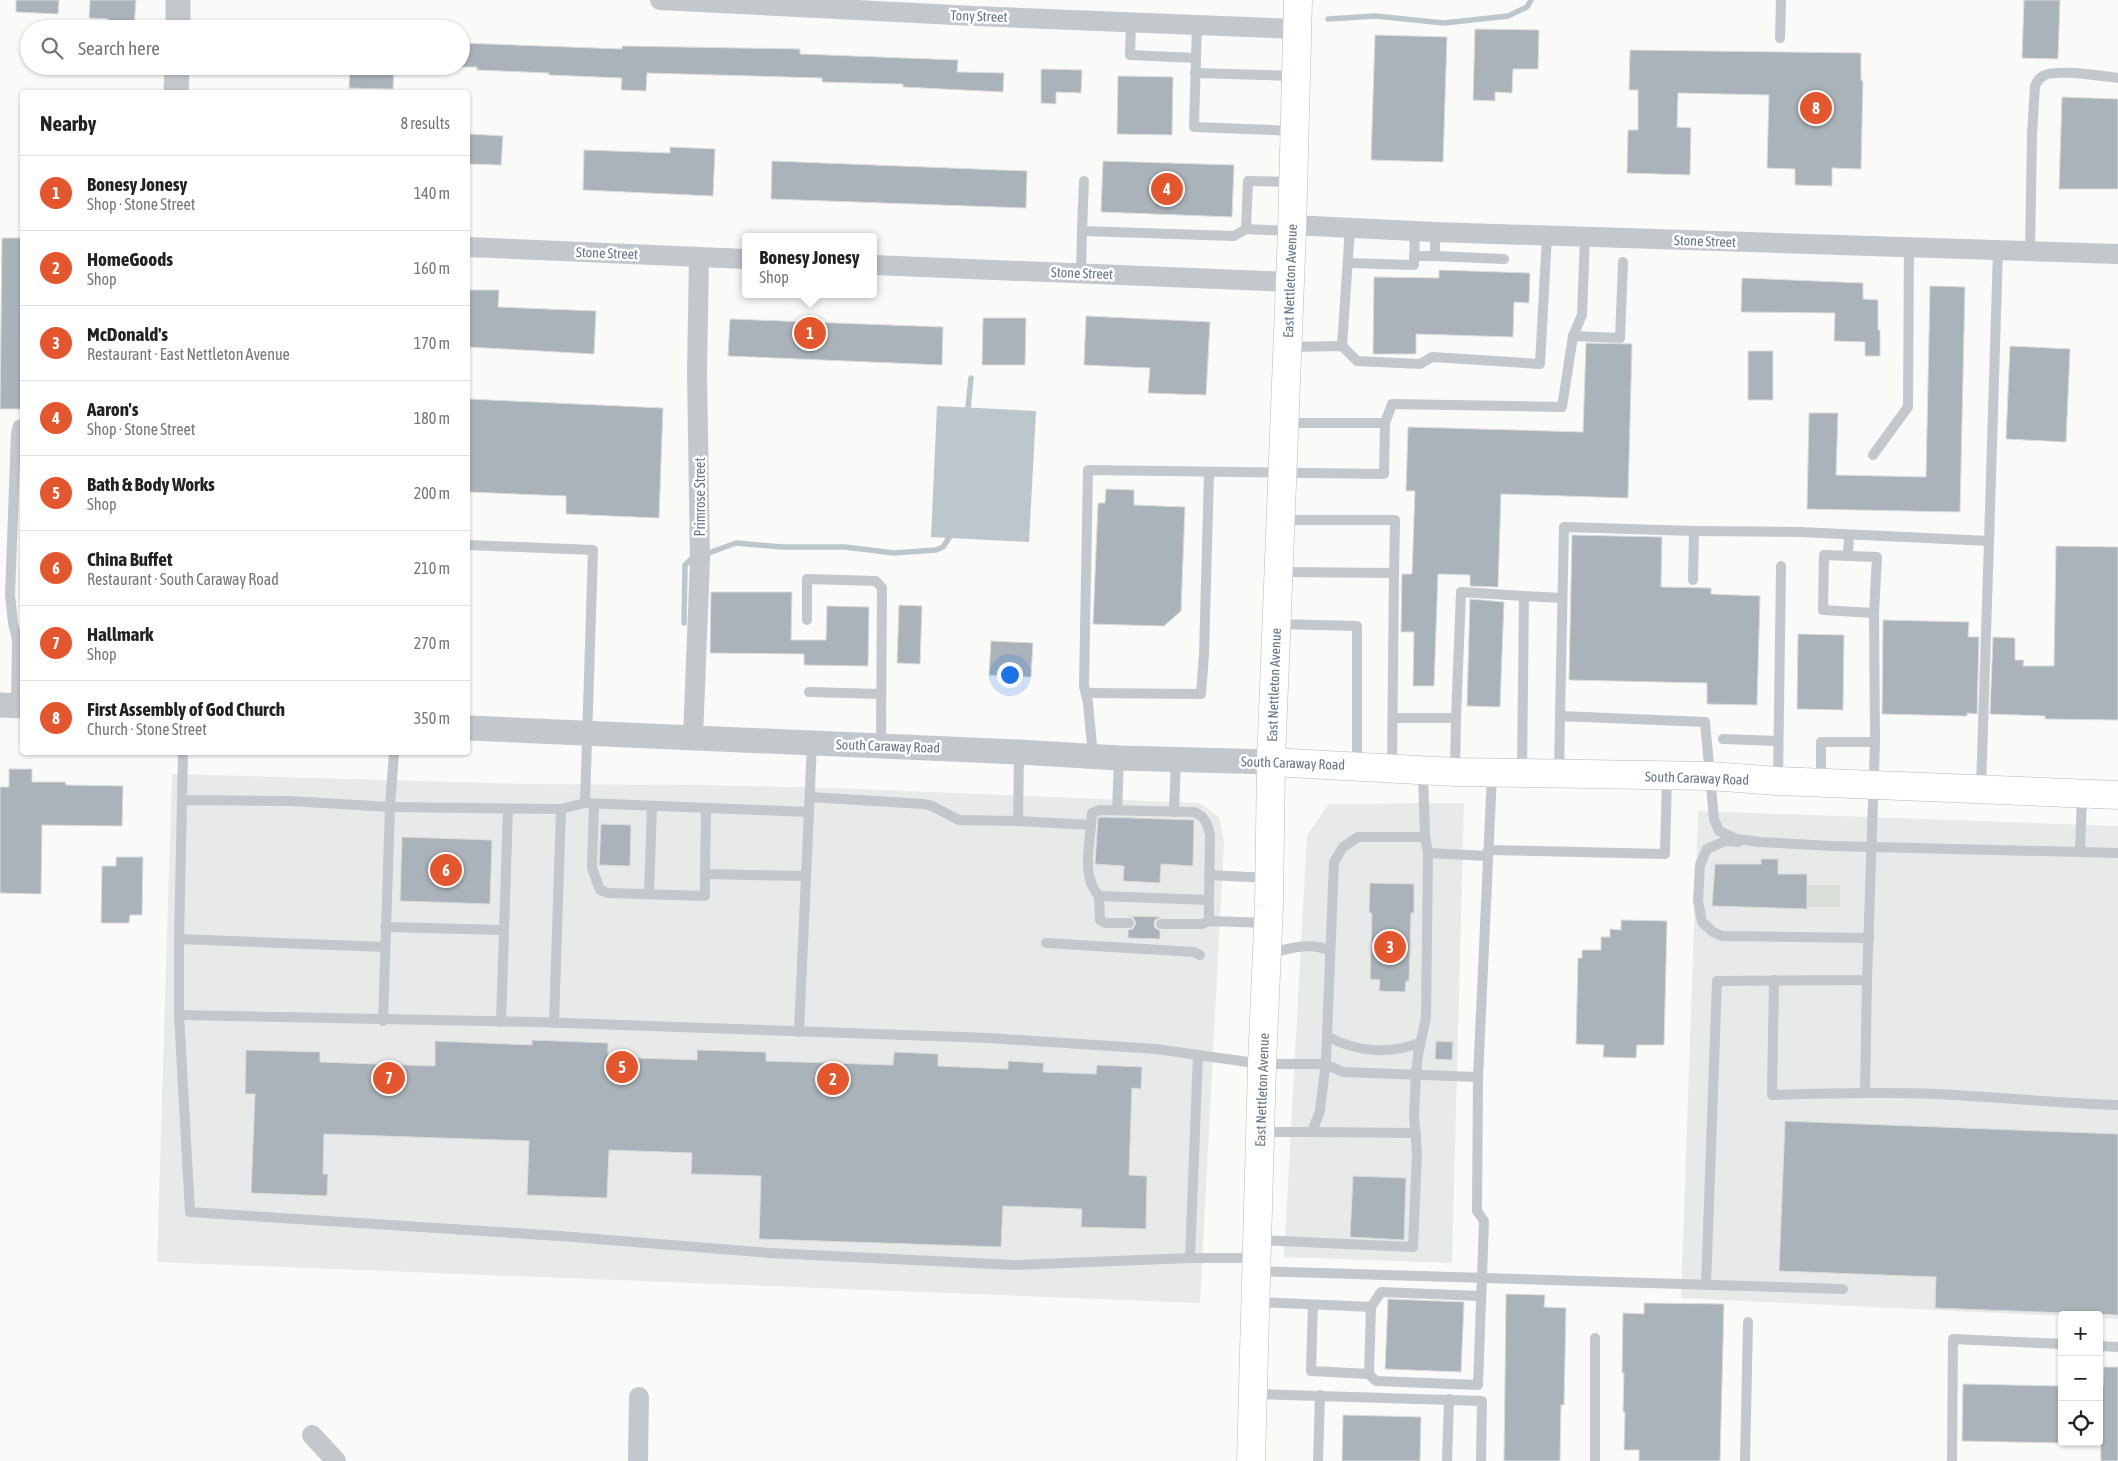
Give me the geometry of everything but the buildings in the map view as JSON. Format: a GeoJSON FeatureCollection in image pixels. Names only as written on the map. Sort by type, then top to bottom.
{"type":"FeatureCollection","features":[{"type":"Feature","properties":{"kind":"main road","name":"East Nettleton Avenue"},"geometry":{"type":"LineString","coordinates":[[1251,1461],[1262,1064],[1270,878],[1271,762],[1292,228],[1298,0]]}},
{"type":"Feature","properties":{"kind":"main road","name":"South Caraway Road"},"geometry":{"type":"LineString","coordinates":[[1271,762],[1423,771],[1667,777],[1710,776],[1778,782],[2118,795]]}},
{"type":"Feature","properties":{"kind":"street"},"geometry":{"type":"LineString","coordinates":[[178,0],[178,20]]}},
{"type":"Feature","properties":{"kind":"street","name":"Tony Street"},"geometry":{"type":"LineString","coordinates":[[660,0],[1003,8],[1131,22],[1297,29]]}},
{"type":"Feature","properties":{"kind":"street"},"geometry":{"type":"LineString","coordinates":[[176,75],[176,90]]}},
{"type":"Feature","properties":{"kind":"street","name":"Stone Street"},"geometry":{"type":"LineString","coordinates":[[1292,228],[1350,228],[2118,254]]}},
{"type":"Feature","properties":{"kind":"street","name":"Stone Street"},"geometry":{"type":"LineString","coordinates":[[470,247],[742,259]]}},
{"type":"Feature","properties":{"kind":"street","name":"Primrose Street"},"geometry":{"type":"LineString","coordinates":[[693,738],[700,560],[697,372],[699,256]]}},
{"type":"Feature","properties":{"kind":"street","name":"Stone Street"},"geometry":{"type":"LineString","coordinates":[[877,265],[1290,282]]}},
{"type":"Feature","properties":{"kind":"street","name":"South Caraway Road"},"geometry":{"type":"LineString","coordinates":[[470,728],[1119,758],[1271,762]]}},
{"type":"Feature","properties":{"kind":"street"},"geometry":{"type":"LineString","coordinates":[[638,1461],[639,1397]]}},
{"type":"Feature","properties":{"kind":"street"},"geometry":{"type":"LineString","coordinates":[[312,1435],[336,1461]]}},
{"type":"Feature","properties":{"kind":"lane"},"geometry":{"type":"LineString","coordinates":[[1780,38],[1781,0]]}},
{"type":"Feature","properties":{"kind":"lane"},"geometry":{"type":"LineString","coordinates":[[1131,22],[1130,55],[1196,58]]}},
{"type":"Feature","properties":{"kind":"lane"},"geometry":{"type":"LineString","coordinates":[[1197,25],[1194,127],[1294,131]]}},
{"type":"Feature","properties":{"kind":"lane"},"geometry":{"type":"LineString","coordinates":[[1195,73],[1296,76]]}},
{"type":"Feature","properties":{"kind":"lane"},"geometry":{"type":"LineString","coordinates":[[2030,251],[2032,135],[2035,86],[2038,80],[2044,75],[2062,73],[2118,78]]}},
{"type":"Feature","properties":{"kind":"lane"},"geometry":{"type":"LineString","coordinates":[[1081,273],[1084,180]]}},
{"type":"Feature","properties":{"kind":"lane"},"geometry":{"type":"LineString","coordinates":[[1246,229],[1248,181],[1293,182]]}},
{"type":"Feature","properties":{"kind":"lane"},"geometry":{"type":"LineString","coordinates":[[1082,231],[1234,236],[1246,229],[1292,228]]}},
{"type":"Feature","properties":{"kind":"lane"},"geometry":{"type":"LineString","coordinates":[[1342,346],[1350,228]]}},
{"type":"Feature","properties":{"kind":"lane"},"geometry":{"type":"LineString","coordinates":[[1348,263],[1414,264],[1414,256],[1425,232]]}},
{"type":"Feature","properties":{"kind":"lane"},"geometry":{"type":"LineString","coordinates":[[1425,232],[1435,256]]}},
{"type":"Feature","properties":{"kind":"lane"},"geometry":{"type":"LineString","coordinates":[[1287,347],[1342,346],[1357,361],[1420,364],[1432,357],[1540,364],[1547,236]]}},
{"type":"Feature","properties":{"kind":"lane"},"geometry":{"type":"LineString","coordinates":[[1093,756],[1084,686],[1088,470],[1384,474],[1385,423],[1392,404],[1562,407],[1573,336],[1582,315],[1585,237]]}},
{"type":"Feature","properties":{"kind":"lane"},"geometry":{"type":"LineString","coordinates":[[1873,455],[1908,407],[1909,248]]}},
{"type":"Feature","properties":{"kind":"lane"},"geometry":{"type":"LineString","coordinates":[[1981,789],[1998,250]]}},
{"type":"Feature","properties":{"kind":"lane"},"geometry":{"type":"LineString","coordinates":[[1414,256],[1504,259]]}},
{"type":"Feature","properties":{"kind":"lane"},"geometry":{"type":"LineString","coordinates":[[1573,336],[1620,338],[1623,262]]}},
{"type":"Feature","properties":{"kind":"lane"},"geometry":{"type":"LineString","coordinates":[[1284,423],[1385,423]]}},
{"type":"Feature","properties":{"kind":"lane"},"geometry":{"type":"LineString","coordinates":[[13,706],[17,640],[10,596],[16,433],[18,425],[20,424]]}},
{"type":"Feature","properties":{"kind":"lane"},"geometry":{"type":"LineString","coordinates":[[1086,693],[1201,694],[1204,654],[1208,473]]}},
{"type":"Feature","properties":{"kind":"lane"},"geometry":{"type":"LineString","coordinates":[[1280,520],[1395,520],[1392,768]]}},
{"type":"Feature","properties":{"kind":"lane"},"geometry":{"type":"LineString","coordinates":[[1559,774],[1564,527],[1989,541]]}},
{"type":"Feature","properties":{"kind":"lane"},"geometry":{"type":"LineString","coordinates":[[1694,531],[1694,580]]}},
{"type":"Feature","properties":{"kind":"lane"},"geometry":{"type":"LineString","coordinates":[[1848,556],[1849,535]]}},
{"type":"Feature","properties":{"kind":"lane"},"geometry":{"type":"LineString","coordinates":[[470,545],[593,550],[587,733],[592,868],[600,890],[608,893],[705,896],[706,808]]}},
{"type":"Feature","properties":{"kind":"lane"},"geometry":{"type":"LineString","coordinates":[[1865,1092],[1875,742],[1874,613],[1877,557],[1824,555],[1823,610],[1874,613]]}},
{"type":"Feature","properties":{"kind":"lane"},"geometry":{"type":"LineString","coordinates":[[1778,782],[1781,566]]}},
{"type":"Feature","properties":{"kind":"lane"},"geometry":{"type":"LineString","coordinates":[[1278,572],[1394,573]]}},
{"type":"Feature","properties":{"kind":"lane"},"geometry":{"type":"LineString","coordinates":[[807,620],[807,579],[876,581],[882,588],[881,746]]}},
{"type":"Feature","properties":{"kind":"lane"},"geometry":{"type":"LineString","coordinates":[[1455,772],[1461,592],[1562,598]]}},
{"type":"Feature","properties":{"kind":"lane"},"geometry":{"type":"LineString","coordinates":[[1522,773],[1524,596]]}},
{"type":"Feature","properties":{"kind":"lane"},"geometry":{"type":"LineString","coordinates":[[1276,624],[1357,626],[1356,766]]}},
{"type":"Feature","properties":{"kind":"lane"},"geometry":{"type":"LineString","coordinates":[[809,692],[881,694]]}},
{"type":"Feature","properties":{"kind":"lane"},"geometry":{"type":"LineString","coordinates":[[1560,716],[1705,722],[1714,819],[1719,831],[1737,839],[1760,842]]}},
{"type":"Feature","properties":{"kind":"lane"},"geometry":{"type":"LineString","coordinates":[[1392,718],[1456,718]]}},
{"type":"Feature","properties":{"kind":"lane"},"geometry":{"type":"LineString","coordinates":[[1723,739],[1778,741]]}},
{"type":"Feature","properties":{"kind":"lane"},"geometry":{"type":"LineString","coordinates":[[1821,783],[1821,742],[1875,742]]}},
{"type":"Feature","properties":{"kind":"lane"},"geometry":{"type":"LineString","coordinates":[[799,1032],[812,743]]}},
{"type":"Feature","properties":{"kind":"lane"},"geometry":{"type":"LineString","coordinates":[[1018,821],[1019,752]]}},
{"type":"Feature","properties":{"kind":"lane"},"geometry":{"type":"LineString","coordinates":[[183,755],[179,1015],[190,1212],[560,1236],[770,1253],[1015,1265],[1256,1257],[1413,1248],[1417,1153],[1414,1116],[1416,1074],[1420,1042],[1426,1017],[1428,853],[1425,837],[1423,771]]}},
{"type":"Feature","properties":{"kind":"lane"},"geometry":{"type":"LineString","coordinates":[[383,1021],[385,927],[394,755]]}},
{"type":"Feature","properties":{"kind":"lane"},"geometry":{"type":"LineString","coordinates":[[1117,810],[1119,758]]}},
{"type":"Feature","properties":{"kind":"lane"},"geometry":{"type":"LineString","coordinates":[[1174,812],[1176,759]]}},
{"type":"Feature","properties":{"kind":"lane"},"geometry":{"type":"LineString","coordinates":[[1314,1304],[1311,1371],[1369,1374],[1376,1381],[1478,1385],[1484,1220],[1477,1211],[1478,1077],[1492,773]]}},
{"type":"Feature","properties":{"kind":"lane"},"geometry":{"type":"LineString","coordinates":[[1428,853],[1665,854],[1667,777]]}},
{"type":"Feature","properties":{"kind":"lane"},"geometry":{"type":"LineString","coordinates":[[2080,852],[2082,794]]}},
{"type":"Feature","properties":{"kind":"lane"},"geometry":{"type":"LineString","coordinates":[[810,797],[923,804],[932,806],[960,820],[1091,825]]}},
{"type":"Feature","properties":{"kind":"lane"},"geometry":{"type":"LineString","coordinates":[[182,800],[290,802],[390,807],[562,809],[590,804],[809,812]]}},
{"type":"Feature","properties":{"kind":"lane"},"geometry":{"type":"LineString","coordinates":[[649,894],[652,806]]}},
{"type":"Feature","properties":{"kind":"lane"},"geometry":{"type":"LineString","coordinates":[[501,1022],[508,808]]}},
{"type":"Feature","properties":{"kind":"lane"},"geometry":{"type":"LineString","coordinates":[[554,1023],[562,809]]}},
{"type":"Feature","properties":{"kind":"lane"},"geometry":{"type":"LineString","coordinates":[[1129,924],[1105,923],[1100,920],[1099,896],[1093,889],[1089,870],[1092,813],[1095,811],[1194,812],[1201,815],[1208,826],[1209,921]]}},
{"type":"Feature","properties":{"kind":"lane"},"geometry":{"type":"LineString","coordinates":[[1312,1132],[1320,1111],[1325,1064],[1334,862],[1343,847],[1358,838],[1425,837]]}},
{"type":"Feature","properties":{"kind":"lane"},"geometry":{"type":"LineString","coordinates":[[1869,938],[1722,936],[1713,932],[1702,922],[1698,901],[1700,865],[1707,849],[1725,841],[1872,847],[2118,853]]}},
{"type":"Feature","properties":{"kind":"lane"},"geometry":{"type":"LineString","coordinates":[[705,874],[806,876]]}},
{"type":"Feature","properties":{"kind":"lane"},"geometry":{"type":"LineString","coordinates":[[1209,875],[1270,878]]}},
{"type":"Feature","properties":{"kind":"lane"},"geometry":{"type":"LineString","coordinates":[[1099,896],[1209,900]]}},
{"type":"Feature","properties":{"kind":"lane"},"geometry":{"type":"LineString","coordinates":[[1161,924],[1202,924],[1209,921],[1268,923]]}},
{"type":"Feature","properties":{"kind":"lane"},"geometry":{"type":"LineString","coordinates":[[385,927],[504,930]]}},
{"type":"Feature","properties":{"kind":"lane"},"geometry":{"type":"LineString","coordinates":[[179,939],[385,948]]}},
{"type":"Feature","properties":{"kind":"lane"},"geometry":{"type":"LineString","coordinates":[[1046,943],[1194,952],[1200,955]]}},
{"type":"Feature","properties":{"kind":"lane"},"geometry":{"type":"LineString","coordinates":[[1267,954],[1290,948],[1310,946],[1330,951]]}},
{"type":"Feature","properties":{"kind":"lane"},"geometry":{"type":"LineString","coordinates":[[1706,1285],[1717,980],[1867,980]]}},
{"type":"Feature","properties":{"kind":"lane"},"geometry":{"type":"LineString","coordinates":[[1774,980],[1772,1095],[1865,1092],[1936,1094],[2058,1103],[2118,1105]]}},
{"type":"Feature","properties":{"kind":"lane"},"geometry":{"type":"LineString","coordinates":[[179,1015],[383,1021],[554,1023],[989,1038],[1172,1051],[1262,1064],[1325,1064],[1344,1072],[1478,1077]]}},
{"type":"Feature","properties":{"kind":"lane"},"geometry":{"type":"LineString","coordinates":[[1327,1036],[1342,1045],[1364,1050],[1409,1047],[1420,1042]]}},
{"type":"Feature","properties":{"kind":"lane"},"geometry":{"type":"LineString","coordinates":[[1190,1258],[1198,1055]]}},
{"type":"Feature","properties":{"kind":"lane"},"geometry":{"type":"LineString","coordinates":[[1260,1132],[1416,1133]]}},
{"type":"Feature","properties":{"kind":"lane"},"geometry":{"type":"LineString","coordinates":[[1256,1257],[1481,1279],[1844,1289]]}},
{"type":"Feature","properties":{"kind":"lane"},"geometry":{"type":"LineString","coordinates":[[1369,1374],[1371,1307],[1381,1292],[1480,1296]]}},
{"type":"Feature","properties":{"kind":"lane"},"geometry":{"type":"LineString","coordinates":[[1255,1302],[1371,1307]]}},
{"type":"Feature","properties":{"kind":"lane"},"geometry":{"type":"LineString","coordinates":[[1745,1461],[1748,1322]]}},
{"type":"Feature","properties":{"kind":"lane"},"geometry":{"type":"LineString","coordinates":[[1595,1338],[1595,1461]]}},
{"type":"Feature","properties":{"kind":"lane"},"geometry":{"type":"LineString","coordinates":[[1952,1461],[1953,1339],[2058,1344]]}},
{"type":"Feature","properties":{"kind":"lane"},"geometry":{"type":"LineString","coordinates":[[2103,1346],[2118,1347]]}},
{"type":"Feature","properties":{"kind":"lane"},"geometry":{"type":"LineString","coordinates":[[1253,1394],[1482,1401],[1481,1461]]}},
{"type":"Feature","properties":{"kind":"lane"},"geometry":{"type":"LineString","coordinates":[[1318,1461],[1320,1395]]}},
{"type":"Feature","properties":{"kind":"lane"},"geometry":{"type":"LineString","coordinates":[[1448,1461],[1449,1399]]}},
{"type":"Feature","properties":{"kind":"shaded area"},"geometry":{"type":"Polygon","coordinates":[[[937,406],[1036,411],[1029,542],[931,537],[937,406]]]}},
{"type":"Feature","properties":{"kind":"shaded area"},"geometry":{"type":"Polygon","coordinates":[[[172,774],[527,784],[832,788],[1200,803],[1219,817],[1224,842],[1200,1303],[157,1262],[172,774]]]}},
{"type":"Feature","properties":{"kind":"shaded area"},"geometry":{"type":"Polygon","coordinates":[[[1464,803],[1452,1263],[1284,1257],[1307,835],[1329,804],[1464,803]]]}},
{"type":"Feature","properties":{"kind":"shaded area"},"geometry":{"type":"Polygon","coordinates":[[[1698,811],[2118,826],[2118,1319],[2103,1318],[2103,1311],[2058,1311],[2058,1316],[1681,1298],[1698,811]]]}},
{"type":"Feature","properties":{"kind":"shaded area"},"geometry":{"type":"Polygon","coordinates":[[[1807,885],[1840,885],[1840,907],[1807,907],[1807,885]]]}},
{"type":"Feature","properties":{"kind":"waterway"},"geometry":{"type":"LineString","coordinates":[[1328,19],[1375,16],[1444,23],[1508,16],[1527,7],[1531,0]]}},
{"type":"Feature","properties":{"kind":"waterway"},"geometry":{"type":"LineString","coordinates":[[968,408],[971,378]]}},
{"type":"Feature","properties":{"kind":"waterway"},"geometry":{"type":"LineString","coordinates":[[706,554],[736,543],[782,547],[845,547],[894,553],[936,550],[943,547],[949,538]]}},
{"type":"Feature","properties":{"kind":"waterway"},"geometry":{"type":"LineString","coordinates":[[684,623],[685,565],[690,560]]}},
{"type":"Feature","properties":{"kind":"place","name":"First Assembly of God Church"},"geometry":{"type":"Point","coordinates":[1816,108]}},
{"type":"Feature","properties":{"kind":"place","name":"Aaron's"},"geometry":{"type":"Point","coordinates":[1167,189]}},
{"type":"Feature","properties":{"kind":"place","name":"Bonesy Jonesy"},"geometry":{"type":"Point","coordinates":[810,333]}},
{"type":"Feature","properties":{"kind":"place","name":"China Buffet"},"geometry":{"type":"Point","coordinates":[446,870]}},
{"type":"Feature","properties":{"kind":"place","name":"McDonald's"},"geometry":{"type":"Point","coordinates":[1390,947]}},
{"type":"Feature","properties":{"kind":"place","name":"Bath & Body Works"},"geometry":{"type":"Point","coordinates":[622,1067]}},
{"type":"Feature","properties":{"kind":"place","name":"Hallmark"},"geometry":{"type":"Point","coordinates":[389,1078]}},
{"type":"Feature","properties":{"kind":"place","name":"HomeGoods"},"geometry":{"type":"Point","coordinates":[833,1079]}}]}
